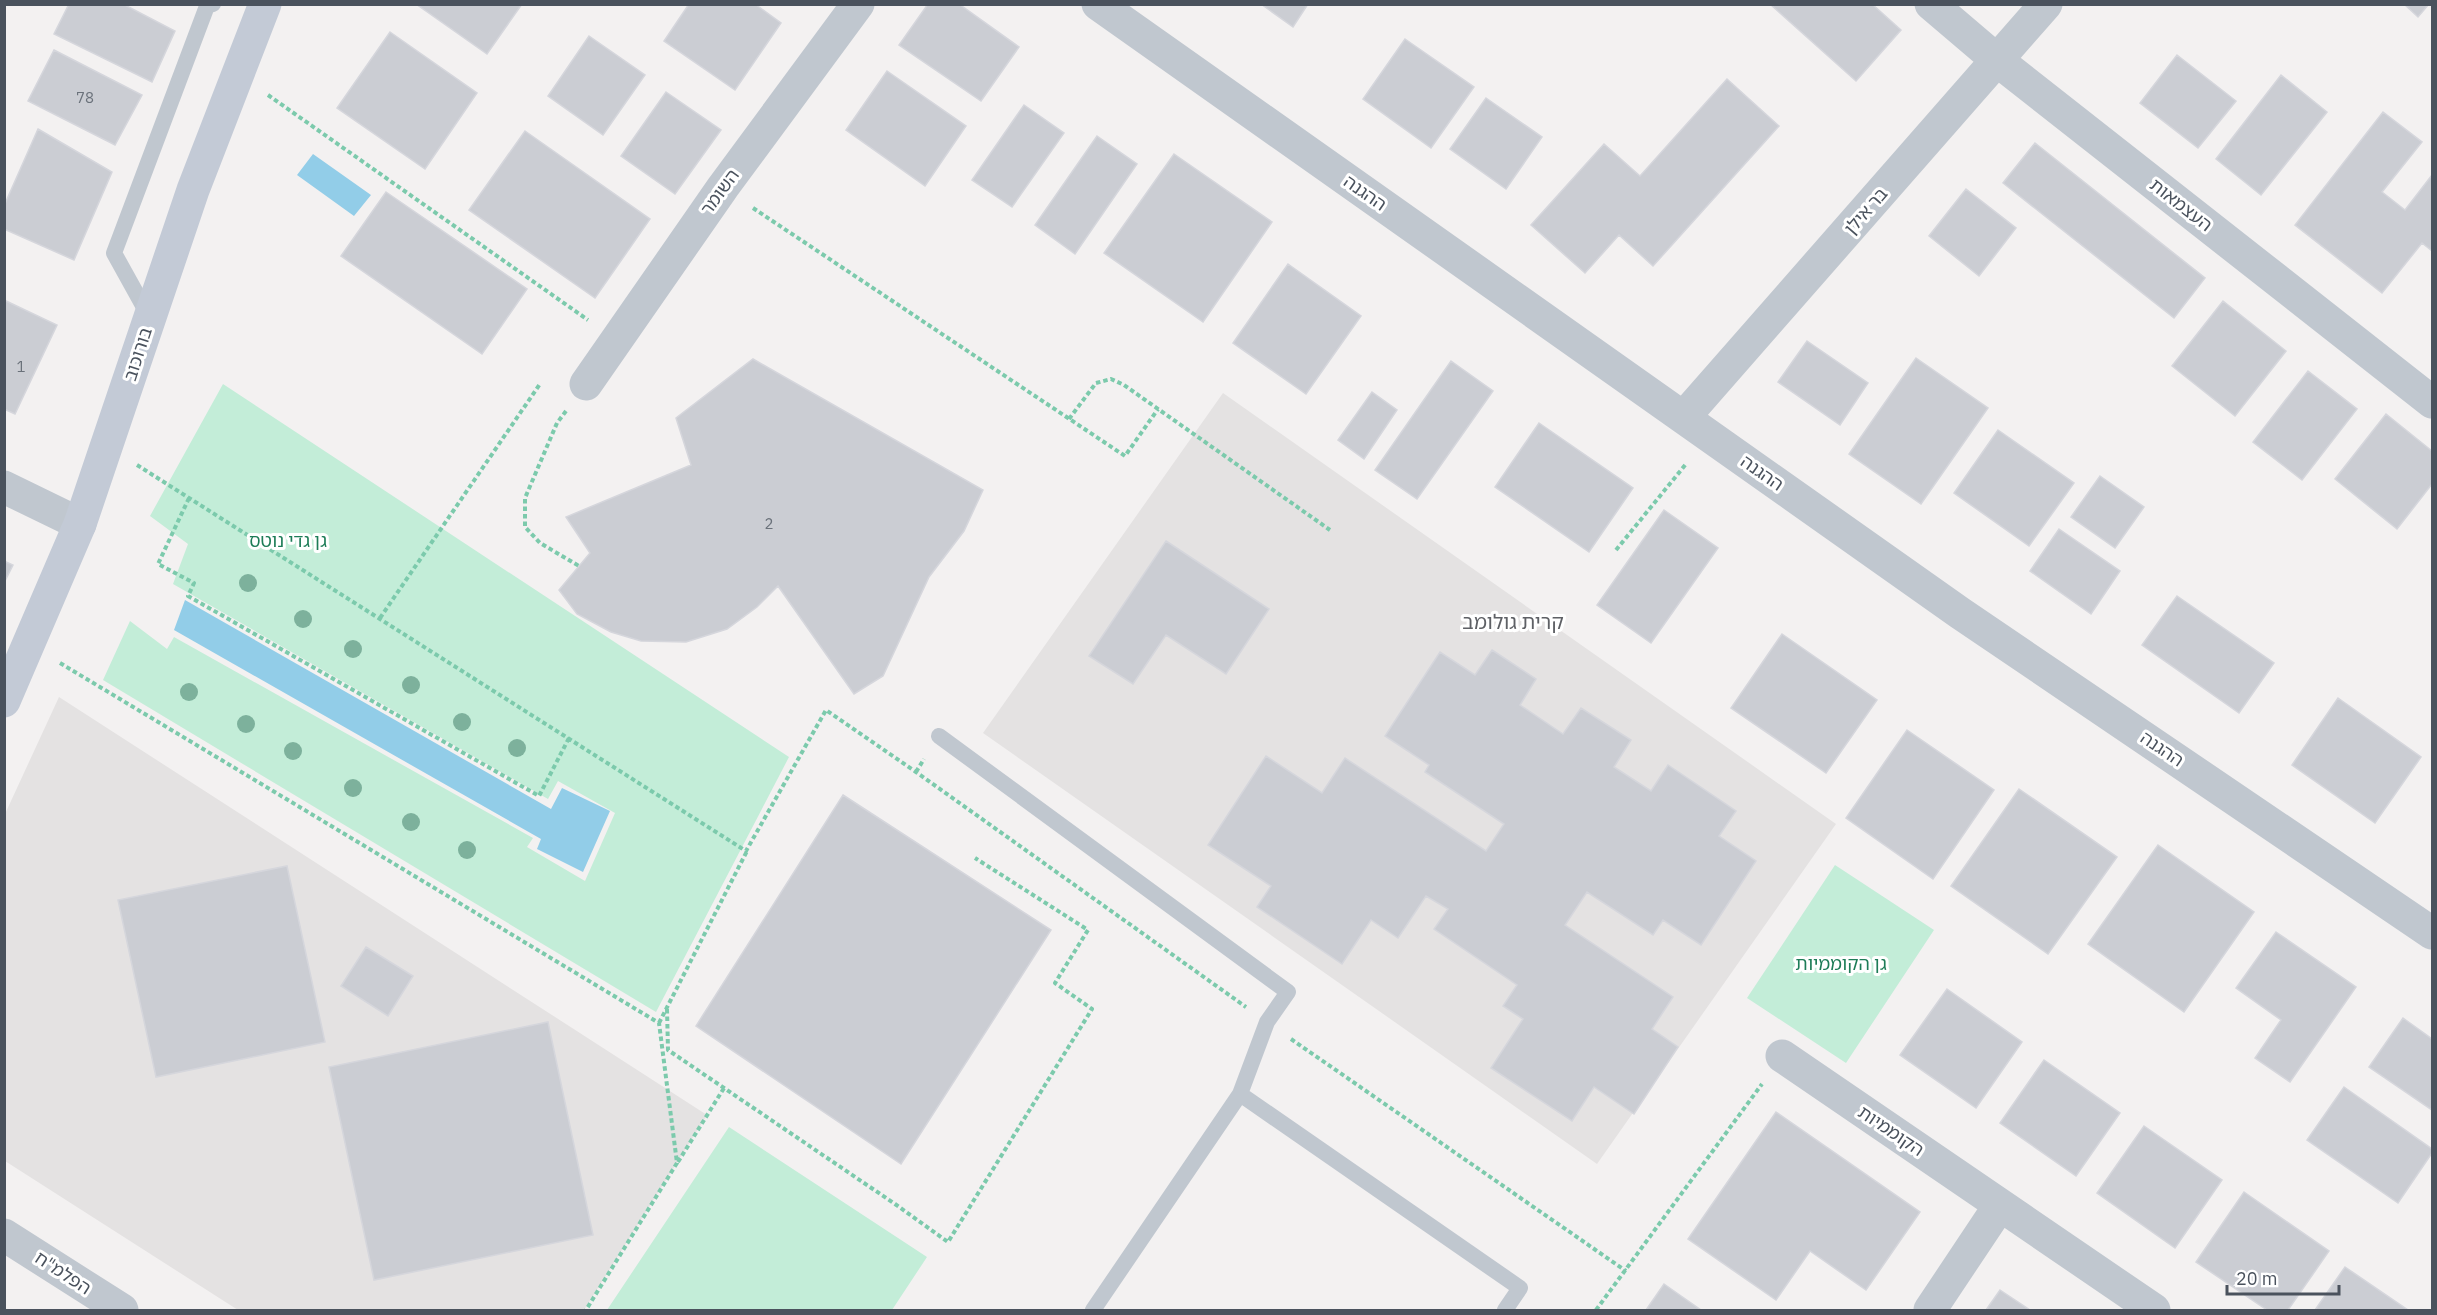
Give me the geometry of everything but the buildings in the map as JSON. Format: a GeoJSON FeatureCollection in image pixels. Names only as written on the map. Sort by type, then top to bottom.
{"type":"FeatureCollection","features":[{"type":"Feature","properties":{"kind":"street","name":"בורוכוב"},"geometry":{"type":"LineString","coordinates":[[4,701],[80,524],[193,190],[265,4]]}},
{"type":"Feature","properties":{"kind":"street","name":"השומר"},"geometry":{"type":"LineString","coordinates":[[586,384],[723,187],[858,4]]}},
{"type":"Feature","properties":{"kind":"street","name":"ההגנה"},"geometry":{"type":"LineString","coordinates":[[1098,4],[1960,612],[2433,933]]}},
{"type":"Feature","properties":{"kind":"street","name":"העצמאות"},"geometry":{"type":"LineString","coordinates":[[1931,4],[1998,62],[2433,402]]}},
{"type":"Feature","properties":{"kind":"street","name":"בר אילן"},"geometry":{"type":"LineString","coordinates":[[1697,426],[2046,4]]}},
{"type":"Feature","properties":{"kind":"street"},"geometry":{"type":"LineString","coordinates":[[4,487],[80,524]]}},
{"type":"Feature","properties":{"kind":"street","name":"הקוממיות"},"geometry":{"type":"LineString","coordinates":[[1782,1056],[2154,1311]]}},
{"type":"Feature","properties":{"kind":"street"},"geometry":{"type":"LineString","coordinates":[[1930,1311],[2000,1205]]}},
{"type":"Feature","properties":{"kind":"street","name":"הפלמ\"ח"},"geometry":{"type":"LineString","coordinates":[[4,1235],[123,1311]]}},
{"type":"Feature","properties":{"kind":"lane"},"geometry":{"type":"LineString","coordinates":[[150,318],[114,253],[207,6],[213,4]]}},
{"type":"Feature","properties":{"kind":"lane"},"geometry":{"type":"LineString","coordinates":[[939,736],[1288,992],[1267,1022],[1240,1094],[1093,1311]]}},
{"type":"Feature","properties":{"kind":"lane"},"geometry":{"type":"LineString","coordinates":[[1240,1094],[1520,1288],[1504,1311]]}},
{"type":"Feature","properties":{"kind":"path"},"geometry":{"type":"LineString","coordinates":[[238,74],[616,340]]}},
{"type":"Feature","properties":{"kind":"path"},"geometry":{"type":"LineString","coordinates":[[723,187],[1125,456],[1158,409]]}},
{"type":"Feature","properties":{"kind":"path"},"geometry":{"type":"LineString","coordinates":[[1069,419],[1096,383],[1110,379],[1124,385],[1330,530]]}},
{"type":"Feature","properties":{"kind":"path"},"geometry":{"type":"LineString","coordinates":[[380,618],[540,384]]}},
{"type":"Feature","properties":{"kind":"path"},"geometry":{"type":"LineString","coordinates":[[579,566],[540,543],[525,527],[525,498],[557,423],[586,384]]}},
{"type":"Feature","properties":{"kind":"path"},"geometry":{"type":"LineString","coordinates":[[1616,550],[1697,426]]}},
{"type":"Feature","properties":{"kind":"path"},"geometry":{"type":"LineString","coordinates":[[108,446],[747,851],[826,711],[916,772],[1267,1022],[1626,1271]]}},
{"type":"Feature","properties":{"kind":"path"},"geometry":{"type":"LineString","coordinates":[[189,498],[158,564],[194,583],[188,596],[539,796],[569,738]]}},
{"type":"Feature","properties":{"kind":"path"},"geometry":{"type":"LineString","coordinates":[[29,644],[659,1023]]}},
{"type":"Feature","properties":{"kind":"path"},"geometry":{"type":"LineString","coordinates":[[677,1163],[659,1023],[754,838]]}},
{"type":"Feature","properties":{"kind":"path"},"geometry":{"type":"LineString","coordinates":[[667,1009],[668,1050],[948,1242],[1092,1009],[1055,983],[1088,930],[975,858]]}},
{"type":"Feature","properties":{"kind":"path"},"geometry":{"type":"LineString","coordinates":[[1596,1311],[1782,1056]]}},
{"type":"Feature","properties":{"kind":"path"},"geometry":{"type":"LineString","coordinates":[[586,1311],[724,1088]]}},
{"type":"Feature","properties":{"kind":"shaded area"},"geometry":{"type":"Polygon","coordinates":[[[1223,393],[1836,824],[1597,1164],[983,733],[1223,393]]]}},
{"type":"Feature","properties":{"kind":"shaded area"},"geometry":{"type":"Polygon","coordinates":[[[59,697],[707,1115],[584,1310],[238,1310],[5,1161],[5,814],[59,697]]]}},
{"type":"Feature","properties":{"kind":"green space","name":"גן גדי נוטס"},"geometry":{"type":"Polygon","coordinates":[[[223,384],[789,757],[656,1012],[103,680],[130,621],[167,649],[174,637],[533,838],[527,847],[585,881],[615,813],[558,781],[548,799],[173,584],[188,544],[150,516],[223,384]]]}},
{"type":"Feature","properties":{"kind":"green space","name":"גן הקוממיות"},"geometry":{"type":"Polygon","coordinates":[[[1835,865],[1934,930],[1846,1063],[1747,998],[1835,865]]]}},
{"type":"Feature","properties":{"kind":"green space"},"geometry":{"type":"Polygon","coordinates":[[[729,1127],[927,1257],[892,1310],[607,1310],[729,1127]]]}},
{"type":"Feature","properties":{"kind":"water"},"geometry":{"type":"Polygon","coordinates":[[[313,154],[371,195],[354,216],[297,175],[313,154]]]}},
{"type":"Feature","properties":{"kind":"water"},"geometry":{"type":"Polygon","coordinates":[[[185,600],[551,809],[562,788],[610,811],[583,872],[537,849],[541,839],[174,630],[185,600]]]}},
{"type":"Feature","properties":{"kind":"district","name":"קרית גולומב"},"geometry":{"type":"Point","coordinates":[1513,622]}}]}
